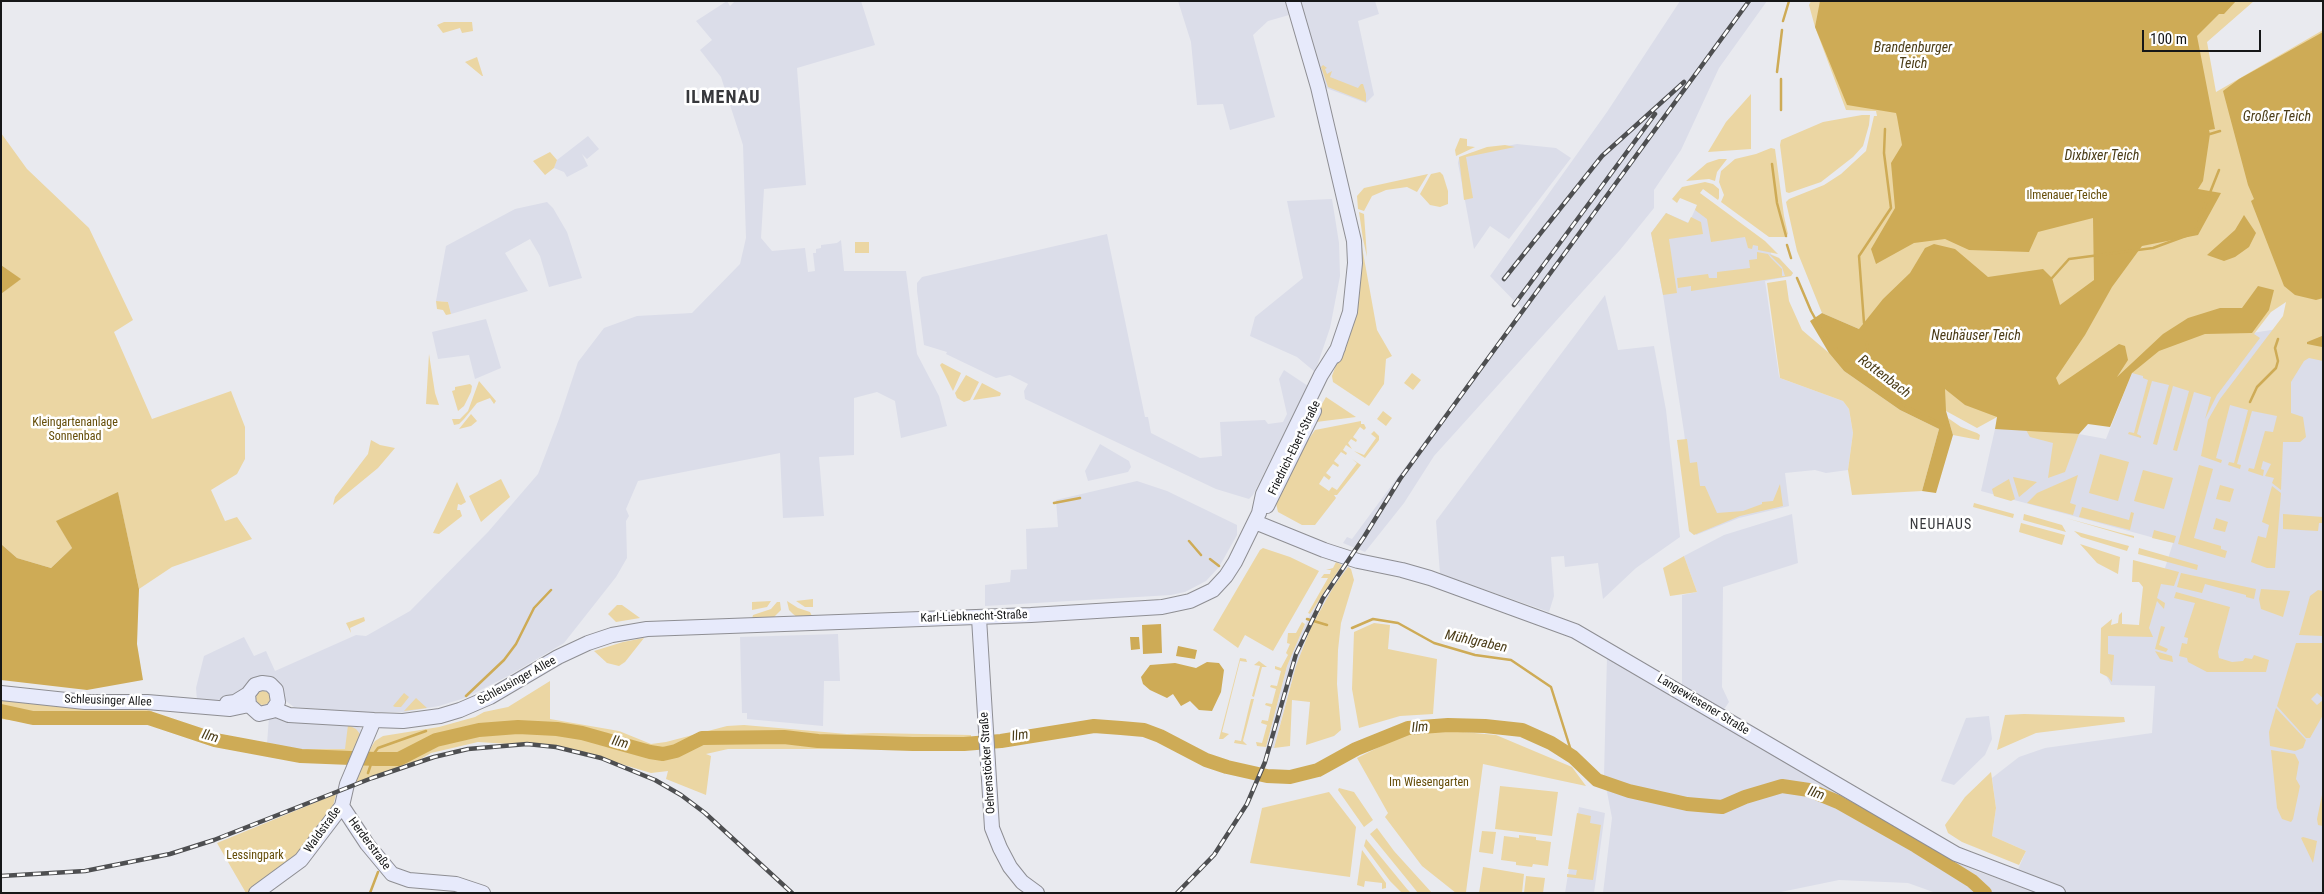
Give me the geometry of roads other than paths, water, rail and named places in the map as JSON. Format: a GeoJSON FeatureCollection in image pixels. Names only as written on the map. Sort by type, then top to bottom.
{"type":"FeatureCollection","features":[{"type":"Feature","properties":{"kind":"main road","name":"Friedrich-Ebert-Straße"},"geometry":{"type":"LineString","coordinates":[[1257,518],[1263,494],[1321,376],[1338,348],[1350,312],[1355,263],[1354,241],[1318,88],[1293,1]]}},
{"type":"Feature","properties":{"kind":"main road","name":"Langewiesener Straße"},"geometry":{"type":"LineString","coordinates":[[1257,518],[1326,544],[1333,552],[1358,561],[1422,576],[1575,631],[1956,854],[2058,893]]}},
{"type":"Feature","properties":{"kind":"main road","name":"Karl-Liebknecht-Straße"},"geometry":{"type":"LineString","coordinates":[[580,647],[612,635],[651,629],[979,618],[1147,608],[1190,601],[1213,590],[1226,576],[1257,518]]}},
{"type":"Feature","properties":{"kind":"main road","name":"Oehrenstöcker Straße"},"geometry":{"type":"LineString","coordinates":[[979,618],[991,817],[995,839],[1016,875],[1037,893]]}},
{"type":"Feature","properties":{"kind":"main road","name":"Schleusinger Allee"},"geometry":{"type":"LineString","coordinates":[[276,706],[289,715],[374,720],[416,720],[460,710],[490,697],[580,647]]}},
{"type":"Feature","properties":{"kind":"main road","name":"Schleusinger Allee"},"geometry":{"type":"LineString","coordinates":[[248,700],[255,685],[265,683],[276,690],[276,706]]}},
{"type":"Feature","properties":{"kind":"main road","name":"Schleusinger Allee"},"geometry":{"type":"LineString","coordinates":[[1,693],[85,702],[147,702],[215,707],[248,700]]}},
{"type":"Feature","properties":{"kind":"main road","name":"Schleusinger Allee"},"geometry":{"type":"LineString","coordinates":[[248,700],[256,712],[262,714],[276,706]]}},
{"type":"Feature","properties":{"kind":"main road","name":"Waldstraße"},"geometry":{"type":"LineString","coordinates":[[256,893],[301,860],[342,806],[347,784],[365,746],[374,720]]}},
{"type":"Feature","properties":{"kind":"main road","name":"Herderstraße"},"geometry":{"type":"LineString","coordinates":[[342,806],[385,868],[400,878],[456,884],[483,893]]}},
{"type":"Feature","properties":{"kind":"waterway","name":"Rottenbach"},"geometry":{"type":"LineString","coordinates":[[1783,21],[1789,1]]}},
{"type":"Feature","properties":{"kind":"waterway","name":"Rottenbach"},"geometry":{"type":"LineString","coordinates":[[1777,72],[1782,30]]}},
{"type":"Feature","properties":{"kind":"waterway","name":"Rottenbach"},"geometry":{"type":"LineString","coordinates":[[1781,79],[1781,110]]}},
{"type":"Feature","properties":{"kind":"waterway"},"geometry":{"type":"LineString","coordinates":[[1864,323],[1859,256],[1891,208],[1884,153],[1885,129]]}},
{"type":"Feature","properties":{"kind":"waterway"},"geometry":{"type":"LineString","coordinates":[[2210,134],[2220,131]]}},
{"type":"Feature","properties":{"kind":"waterway","name":"Rottenbach"},"geometry":{"type":"LineString","coordinates":[[1772,164],[1777,203],[1786,236]]}},
{"type":"Feature","properties":{"kind":"waterway"},"geometry":{"type":"LineString","coordinates":[[2052,278],[2069,259],[2153,248],[2194,233],[2219,170]]}},
{"type":"Feature","properties":{"kind":"waterway","name":"Rottenbach"},"geometry":{"type":"LineString","coordinates":[[1787,245],[1791,258]]}},
{"type":"Feature","properties":{"kind":"waterway","name":"Rottenbach"},"geometry":{"type":"LineString","coordinates":[[1797,278],[1811,311],[1825,336],[1858,373],[1903,405],[1944,425]]}},
{"type":"Feature","properties":{"kind":"waterway"},"geometry":{"type":"LineString","coordinates":[[2250,402],[2257,387],[2276,368],[2278,361],[2275,348],[2278,339]]}},
{"type":"Feature","properties":{"kind":"waterway"},"geometry":{"type":"LineString","coordinates":[[1867,343],[1868,359]]}},
{"type":"Feature","properties":{"kind":"waterway","name":"Mühlgraben"},"geometry":{"type":"LineString","coordinates":[[1054,503],[1080,498]]}},
{"type":"Feature","properties":{"kind":"waterway","name":"Mühlgraben"},"geometry":{"type":"LineString","coordinates":[[1189,541],[1201,555]]}},
{"type":"Feature","properties":{"kind":"waterway","name":"Mühlgraben"},"geometry":{"type":"LineString","coordinates":[[1210,559],[1219,566]]}},
{"type":"Feature","properties":{"kind":"waterway","name":"Mühlgraben"},"geometry":{"type":"LineString","coordinates":[[466,696],[504,660],[516,644],[534,608],[551,590]]}},
{"type":"Feature","properties":{"kind":"waterway","name":"Mühlgraben"},"geometry":{"type":"LineString","coordinates":[[1307,619],[1327,625]]}},
{"type":"Feature","properties":{"kind":"waterway","name":"Mühlgraben"},"geometry":{"type":"LineString","coordinates":[[1352,628],[1373,619],[1398,623],[1434,643],[1475,655],[1511,660],[1551,687],[1573,757]]}},
{"type":"Feature","properties":{"kind":"waterway","name":"Ilm"},"geometry":{"type":"LineString","coordinates":[[1,711],[33,718],[149,718],[215,740],[301,756],[376,759],[399,759],[436,740],[479,730],[518,727],[557,729],[582,733],[663,754],[676,751],[702,738],[784,737],[818,741],[964,744],[1001,741],[1094,726],[1144,730],[1160,736],[1206,760],[1227,767],[1267,776],[1290,777],[1318,770],[1356,749],[1408,728],[1448,725],[1485,726],[1522,730],[1551,743],[1573,757],[1597,780],[1629,791],[1687,804],[1722,807],[1745,797],[1782,786],[1809,790],[1838,802],[1916,846],[1972,881],[1985,893]]}},
{"type":"Feature","properties":{"kind":"waterway","name":"Mühlgraben"},"geometry":{"type":"LineString","coordinates":[[370,759],[378,748],[426,731]]}},
{"type":"Feature","properties":{"kind":"waterway"},"geometry":{"type":"LineString","coordinates":[[368,773],[373,758]]}},
{"type":"Feature","properties":{"kind":"waterway"},"geometry":{"type":"LineString","coordinates":[[370,893],[378,872]]}},
{"type":"Feature","properties":{"kind":"railway"},"geometry":{"type":"LineString","coordinates":[[1177,893],[1214,855],[1247,804],[1265,762],[1296,654],[1323,598],[1400,479],[1749,1]]}},
{"type":"Feature","properties":{"kind":"railway"},"geometry":{"type":"LineString","coordinates":[[1504,279],[1602,156],[1684,82]]}},
{"type":"Feature","properties":{"kind":"railway"},"geometry":{"type":"LineString","coordinates":[[1514,305],[1655,114]]}},
{"type":"Feature","properties":{"kind":"railway"},"geometry":{"type":"LineString","coordinates":[[1,876],[85,871],[170,854],[214,840],[372,778],[434,757],[468,749],[527,744],[556,747],[601,758],[655,780],[681,795],[705,813],[792,893]]}},
{"type":"Feature","properties":{"kind":"district","name":"ILMENAU"},"geometry":{"type":"Point","coordinates":[723,98]}},
{"type":"Feature","properties":{"kind":"district","name":"NEUHAUS"},"geometry":{"type":"Point","coordinates":[1941,525]}},
{"type":"Feature","properties":{"kind":"water label","name":"Brandenburger Teich"},"geometry":{"type":"Point","coordinates":[1913,56]}},
{"type":"Feature","properties":{"kind":"water label","name":"Großer Teich"},"geometry":{"type":"Point","coordinates":[2277,117]}},
{"type":"Feature","properties":{"kind":"water label","name":"Dixbixer Teich"},"geometry":{"type":"Point","coordinates":[2102,156]}},
{"type":"Feature","properties":{"kind":"water label","name":"Neuhäuser Teich"},"geometry":{"type":"Point","coordinates":[1976,336]}},
{"type":"Feature","properties":{"kind":"park label","name":"Ilmenauer Teiche"},"geometry":{"type":"Point","coordinates":[2067,196]}},
{"type":"Feature","properties":{"kind":"park label","name":"Kleingartenanlage Sonnenbad"},"geometry":{"type":"Point","coordinates":[75,430]}},
{"type":"Feature","properties":{"kind":"park label","name":"Im Wiesengarten"},"geometry":{"type":"Point","coordinates":[1429,783]}},
{"type":"Feature","properties":{"kind":"park label","name":"Lessingpark"},"geometry":{"type":"Point","coordinates":[255,856]}}]}
